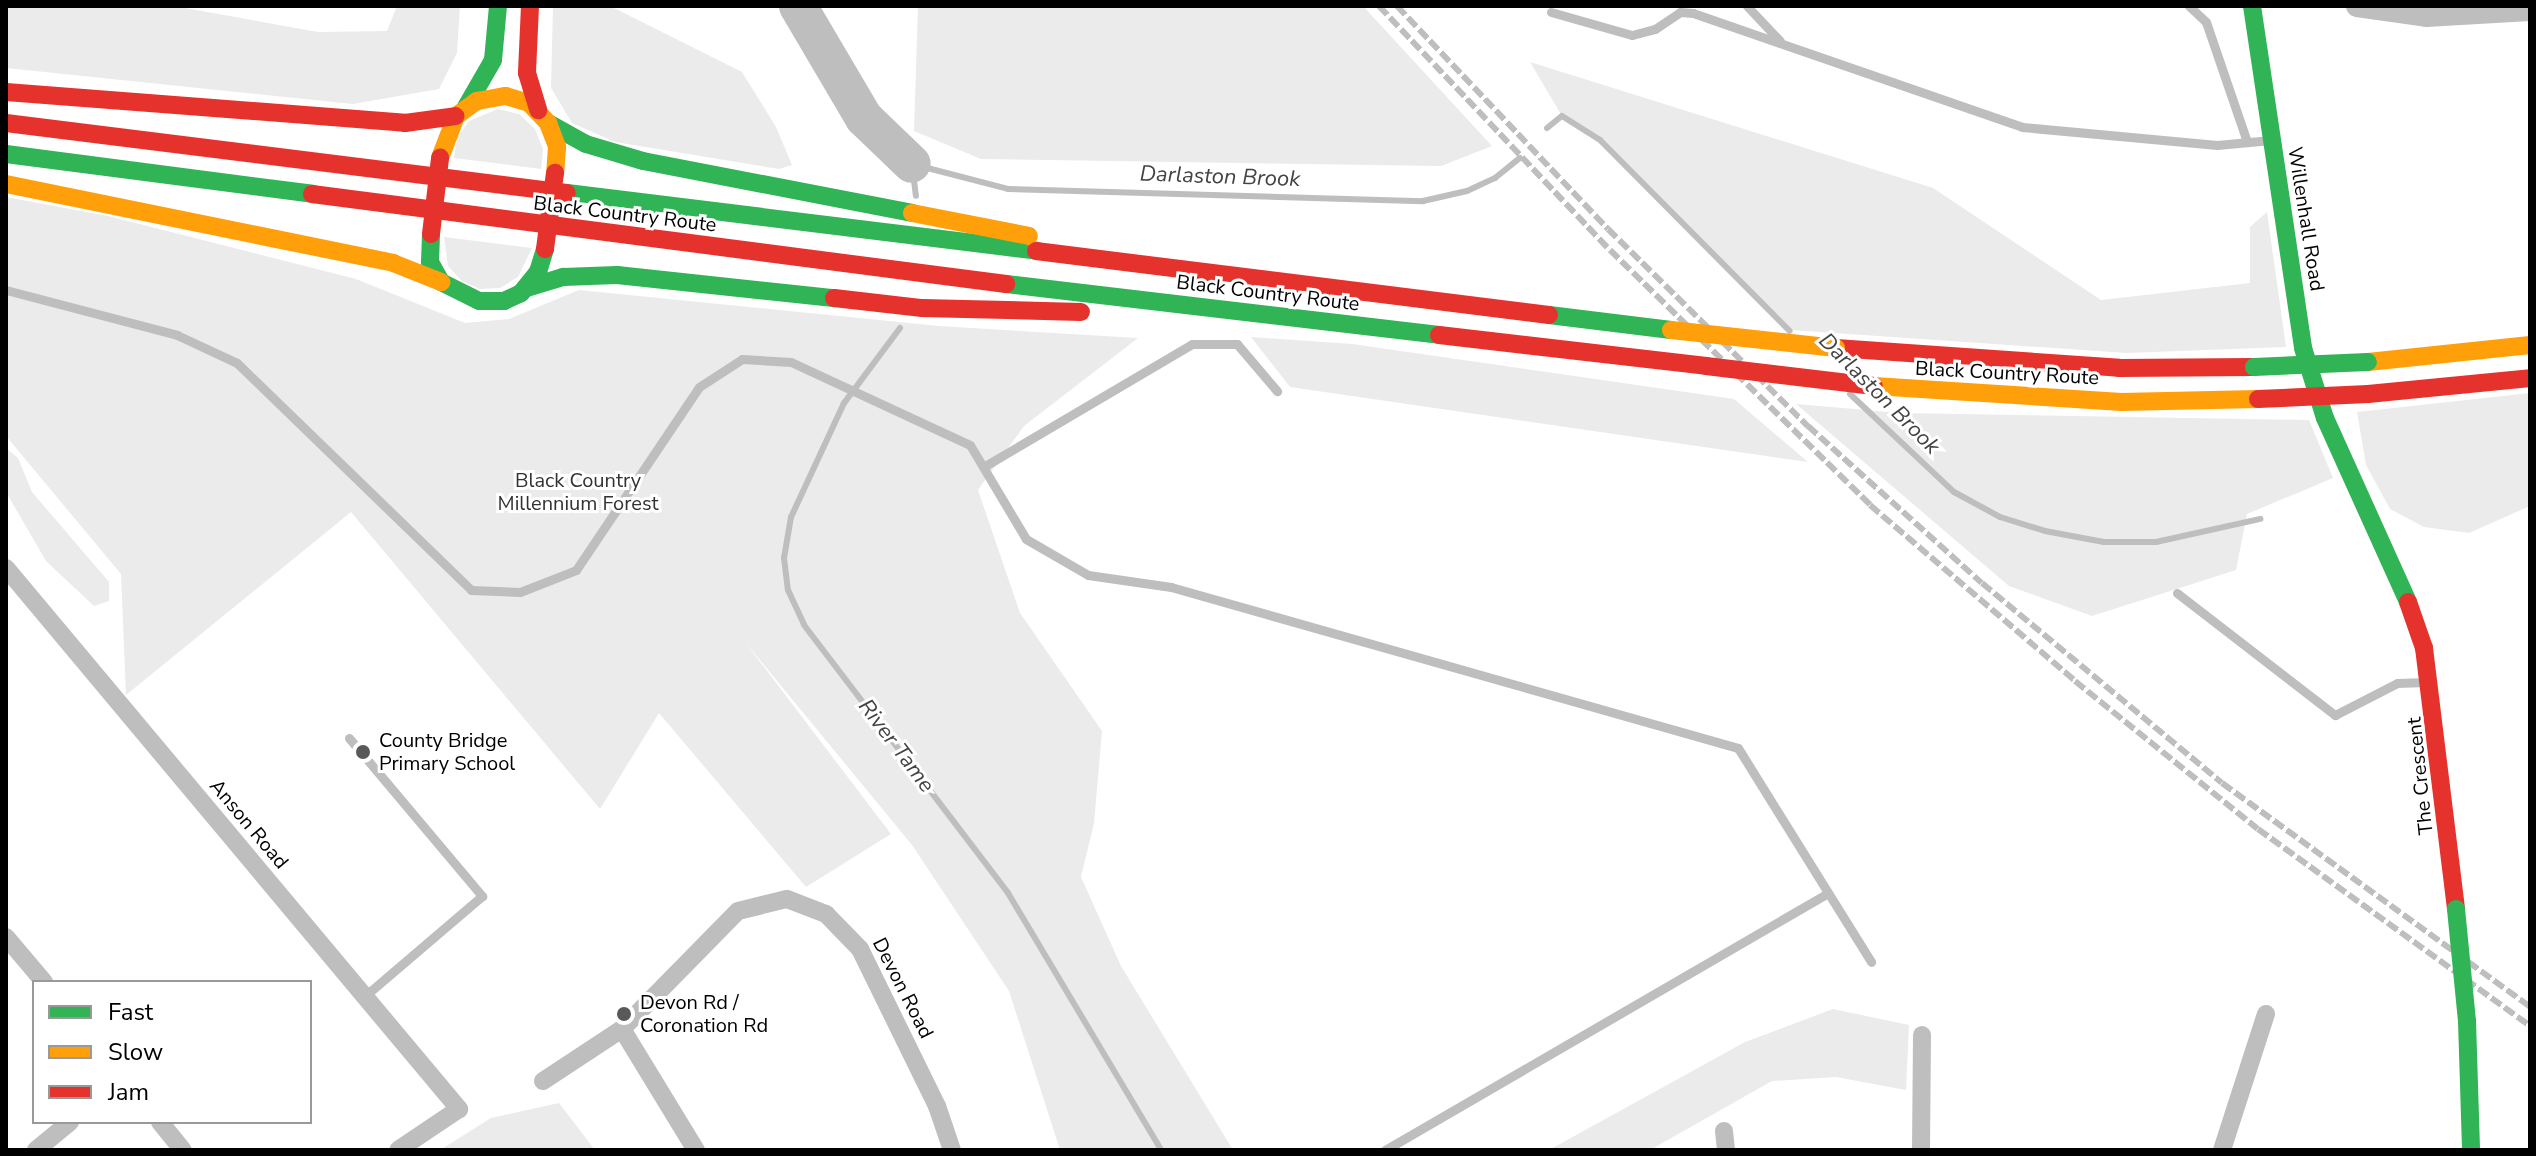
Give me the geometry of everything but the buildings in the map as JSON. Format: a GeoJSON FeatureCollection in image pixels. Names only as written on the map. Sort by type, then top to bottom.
{"type":"FeatureCollection","features":[{"type":"Feature","properties":{"kind":"main road"},"geometry":{"type":"LineString","coordinates":[[441,282],[430,262],[440,158],[460,112],[493,60],[498,6]]}},
{"type":"Feature","properties":{"kind":"main road"},"geometry":{"type":"LineString","coordinates":[[527,288],[545,249],[557,147],[527,73],[530,6]]}},
{"type":"Feature","properties":{"kind":"main road","name":"Willenhall Road"},"geometry":{"type":"LineString","coordinates":[[2253,15],[2303,348],[2325,418]]}},
{"type":"Feature","properties":{"kind":"main road"},"geometry":{"type":"LineString","coordinates":[[6,92],[405,123],[460,112],[506,96],[586,144],[643,161],[977,223],[1199,275]]}},
{"type":"Feature","properties":{"kind":"main road","name":"Black Country Route"},"geometry":{"type":"LineString","coordinates":[[6,123],[1199,275],[1925,358],[2119,368],[2254,367],[2368,362],[2530,345]]}},
{"type":"Feature","properties":{"kind":"main road","name":"Black Country Route"},"geometry":{"type":"LineString","coordinates":[[6,154],[1284,317],[1874,386],[2121,402],[2368,394],[2530,378]]}},
{"type":"Feature","properties":{"kind":"main road"},"geometry":{"type":"LineString","coordinates":[[6,184],[393,263],[441,282],[466,297],[491,302],[563,277],[617,275],[922,308],[1284,317]]}},
{"type":"Feature","properties":{"kind":"main road","name":"The Crescent"},"geometry":{"type":"LineString","coordinates":[[2325,418],[2400,578],[2431,682],[2467,1021],[2471,1150]]}},
{"type":"Feature","properties":{"kind":"street","name":"Anson Road"},"geometry":{"type":"LineString","coordinates":[[6,568],[459,1109],[398,1150]]}},
{"type":"Feature","properties":{"kind":"street","name":"Devon Road"},"geometry":{"type":"LineString","coordinates":[[543,1081],[622,1029],[738,911],[787,899],[807,904],[845,928],[860,949],[937,1106],[952,1150]]}},
{"type":"Feature","properties":{"kind":"street"},"geometry":{"type":"LineString","coordinates":[[6,937],[42,980]]}},
{"type":"Feature","properties":{"kind":"street"},"geometry":{"type":"LineString","coordinates":[[2222,1150],[2266,1014]]}},
{"type":"Feature","properties":{"kind":"street"},"geometry":{"type":"LineString","coordinates":[[622,1029],[696,1150]]}},
{"type":"Feature","properties":{"kind":"street"},"geometry":{"type":"LineString","coordinates":[[1921,1150],[1922,1035]]}},
{"type":"Feature","properties":{"kind":"street"},"geometry":{"type":"LineString","coordinates":[[36,1150],[68,1124]]}},
{"type":"Feature","properties":{"kind":"street"},"geometry":{"type":"LineString","coordinates":[[162,1124],[183,1150]]}},
{"type":"Feature","properties":{"kind":"lane"},"geometry":{"type":"LineString","coordinates":[[1747,6],[1783,44]]}},
{"type":"Feature","properties":{"kind":"lane"},"geometry":{"type":"LineString","coordinates":[[2189,6],[2206,22],[2247,142]]}},
{"type":"Feature","properties":{"kind":"lane"},"geometry":{"type":"LineString","coordinates":[[1551,12],[1632,35],[1655,29],[1680,12],[1693,13],[2022,127],[2217,145],[2271,140]]}},
{"type":"Feature","properties":{"kind":"lane"},"geometry":{"type":"LineString","coordinates":[[6,290],[177,335],[237,363],[471,590],[520,592],[576,570],[699,387],[742,359],[791,362],[825,375],[970,445],[1026,539],[1088,575],[1171,587],[1738,748],[1871,962]]}},
{"type":"Feature","properties":{"kind":"lane"},"geometry":{"type":"LineString","coordinates":[[985,466],[1192,344],[1237,344],[1277,391]]}},
{"type":"Feature","properties":{"kind":"lane"},"geometry":{"type":"LineString","coordinates":[[2177,593],[2335,715],[2397,683],[2431,682]]}},
{"type":"Feature","properties":{"kind":"lane"},"geometry":{"type":"LineString","coordinates":[[349,738],[482,896],[365,996]]}},
{"type":"Feature","properties":{"kind":"lane"},"geometry":{"type":"LineString","coordinates":[[1385,1150],[1828,893]]}},
{"type":"Feature","properties":{"kind":"green space"},"geometry":{"type":"Polygon","coordinates":[[[6,6],[174,6],[318,32],[387,31],[397,6],[460,6],[457,53],[439,89],[353,104],[6,68],[6,6]]]}},
{"type":"Feature","properties":{"kind":"green space"},"geometry":{"type":"Polygon","coordinates":[[[553,6],[610,6],[742,72],[776,127],[792,165],[779,169],[615,142],[572,123],[551,88],[553,6]]]}},
{"type":"Feature","properties":{"kind":"green space"},"geometry":{"type":"Polygon","coordinates":[[[918,6],[1363,6],[1492,146],[1441,166],[981,159],[914,131],[918,6]]]}},
{"type":"Feature","properties":{"kind":"green space"},"geometry":{"type":"Polygon","coordinates":[[[1530,62],[1933,188],[2101,300],[2250,283],[2250,227],[2267,212],[2286,347],[2127,353],[1790,330],[1600,140],[1562,116],[1530,62]]]}},
{"type":"Feature","properties":{"kind":"green space"},"geometry":{"type":"Polygon","coordinates":[[[498,109],[519,114],[535,129],[543,149],[541,169],[454,158],[457,138],[469,121],[498,109]]]}},
{"type":"Feature","properties":{"kind":"green space","name":"Black Country Millennium Forest"},"geometry":{"type":"Polygon","coordinates":[[[6,197],[108,216],[356,279],[465,323],[509,319],[579,290],[939,326],[1138,338],[1024,426],[978,490],[1020,613],[1102,731],[1094,823],[1081,877],[1121,966],[1233,1150],[1060,1150],[1009,991],[912,845],[745,642],[891,834],[806,887],[659,713],[600,809],[351,512],[126,695],[121,574],[6,436],[6,197]]]}},
{"type":"Feature","properties":{"kind":"green space"},"geometry":{"type":"Polygon","coordinates":[[[444,237],[532,248],[518,277],[500,288],[480,289],[462,281],[448,266],[444,237]]]}},
{"type":"Feature","properties":{"kind":"green space"},"geometry":{"type":"Polygon","coordinates":[[[1251,337],[1352,344],[1734,399],[1808,462],[1290,387],[1251,337]]]}},
{"type":"Feature","properties":{"kind":"green space"},"geometry":{"type":"Polygon","coordinates":[[[2530,393],[2530,506],[2469,533],[2424,527],[2390,509],[2366,465],[2357,412],[2530,393]]]}},
{"type":"Feature","properties":{"kind":"green space"},"geometry":{"type":"Polygon","coordinates":[[[1796,404],[1901,413],[2309,420],[2333,478],[2247,514],[2236,570],[2092,616],[2009,586],[1796,404]]]}},
{"type":"Feature","properties":{"kind":"green space"},"geometry":{"type":"Polygon","coordinates":[[[6,448],[18,458],[32,492],[109,582],[109,601],[94,606],[46,561],[6,492],[6,448]]]}},
{"type":"Feature","properties":{"kind":"green space"},"geometry":{"type":"Polygon","coordinates":[[[1833,1009],[1909,1025],[1906,1090],[1836,1077],[1772,1081],[1650,1150],[1549,1150],[1745,1042],[1833,1009]]]}},
{"type":"Feature","properties":{"kind":"green space"},"geometry":{"type":"Polygon","coordinates":[[[559,1103],[595,1150],[440,1150],[491,1118],[559,1103]]]}},
{"type":"Feature","properties":{"kind":"waterway","name":"River Tame"},"geometry":{"type":"LineString","coordinates":[[798,6],[864,118],[912,164]]}},
{"type":"Feature","properties":{"kind":"waterway"},"geometry":{"type":"LineString","coordinates":[[2357,6],[2426,16],[2530,10]]}},
{"type":"Feature","properties":{"kind":"waterway","name":"Darlaston Brook"},"geometry":{"type":"LineString","coordinates":[[1547,128],[1562,116],[1600,140],[1790,331]]}},
{"type":"Feature","properties":{"kind":"waterway","name":"Darlaston Brook"},"geometry":{"type":"LineString","coordinates":[[912,164],[1008,189],[1423,201],[1467,191],[1495,178],[1520,158]]}},
{"type":"Feature","properties":{"kind":"waterway","name":"River Tame"},"geometry":{"type":"LineString","coordinates":[[912,164],[916,196]]}},
{"type":"Feature","properties":{"kind":"waterway","name":"River Tame"},"geometry":{"type":"LineString","coordinates":[[900,328],[844,403],[791,517],[784,558],[788,590],[804,625],[1008,893],[1161,1150]]}},
{"type":"Feature","properties":{"kind":"waterway","name":"Darlaston Brook"},"geometry":{"type":"LineString","coordinates":[[1850,394],[1954,492],[2000,517],[2045,531],[2104,542],[2156,542],[2260,519]]}},
{"type":"Feature","properties":{"kind":"railway"},"geometry":{"type":"LineString","coordinates":[[1379,6],[1610,250],[1870,505],[2075,681],[2258,829],[2530,1026]]}},
{"type":"Feature","properties":{"kind":"railway"},"geometry":{"type":"LineString","coordinates":[[1397,6],[1608,229],[1808,426],[1982,583],[2222,783],[2530,1007]]}},
{"type":"Feature","properties":{"kind":"traffic: fast"},"geometry":{"type":"LineString","coordinates":[[466,107],[493,60],[498,6]]}},
{"type":"Feature","properties":{"kind":"traffic: fast"},"geometry":{"type":"LineString","coordinates":[[2252,6],[2303,348],[2325,418],[2408,602]]}},
{"type":"Feature","properties":{"kind":"traffic: fast"},"geometry":{"type":"LineString","coordinates":[[548,123],[586,144],[643,161],[912,213]]}},
{"type":"Feature","properties":{"kind":"traffic: fast"},"geometry":{"type":"LineString","coordinates":[[6,154],[312,194]]}},
{"type":"Feature","properties":{"kind":"traffic: fast"},"geometry":{"type":"LineString","coordinates":[[567,193],[1036,251]]}},
{"type":"Feature","properties":{"kind":"traffic: fast"},"geometry":{"type":"LineString","coordinates":[[431,234],[430,262],[441,282],[479,301],[504,301],[521,293],[538,272],[545,249]]}},
{"type":"Feature","properties":{"kind":"traffic: fast"},"geometry":{"type":"LineString","coordinates":[[527,288],[563,277],[617,275],[834,298]]}},
{"type":"Feature","properties":{"kind":"traffic: fast"},"geometry":{"type":"LineString","coordinates":[[1006,284],[1439,335]]}},
{"type":"Feature","properties":{"kind":"traffic: fast"},"geometry":{"type":"LineString","coordinates":[[1549,315],[1671,330]]}},
{"type":"Feature","properties":{"kind":"traffic: fast"},"geometry":{"type":"LineString","coordinates":[[2254,367],[2368,362]]}},
{"type":"Feature","properties":{"kind":"traffic: fast"},"geometry":{"type":"LineString","coordinates":[[2456,909],[2467,1021]]}},
{"type":"Feature","properties":{"kind":"traffic: fast"},"geometry":{"type":"LineString","coordinates":[[2467,1021],[2471,1150]]}},
{"type":"Feature","properties":{"kind":"traffic: slow"},"geometry":{"type":"LineString","coordinates":[[440,158],[456,116],[477,101],[506,96],[529,103],[548,123],[557,147],[555,173]]}},
{"type":"Feature","properties":{"kind":"traffic: slow"},"geometry":{"type":"LineString","coordinates":[[6,184],[393,263],[441,282]]}},
{"type":"Feature","properties":{"kind":"traffic: slow"},"geometry":{"type":"LineString","coordinates":[[912,213],[1029,236]]}},
{"type":"Feature","properties":{"kind":"traffic: slow"},"geometry":{"type":"LineString","coordinates":[[1671,330],[1836,348]]}},
{"type":"Feature","properties":{"kind":"traffic: slow"},"geometry":{"type":"LineString","coordinates":[[2368,362],[2530,345]]}},
{"type":"Feature","properties":{"kind":"traffic: slow"},"geometry":{"type":"LineString","coordinates":[[1874,386],[2121,402],[2258,399]]}},
{"type":"Feature","properties":{"kind":"traffic: jam"},"geometry":{"type":"LineString","coordinates":[[530,6],[527,73],[538,110]]}},
{"type":"Feature","properties":{"kind":"traffic: jam"},"geometry":{"type":"LineString","coordinates":[[6,92],[405,123],[456,116]]}},
{"type":"Feature","properties":{"kind":"traffic: jam"},"geometry":{"type":"LineString","coordinates":[[6,123],[567,193]]}},
{"type":"Feature","properties":{"kind":"traffic: jam"},"geometry":{"type":"LineString","coordinates":[[431,234],[440,158]]}},
{"type":"Feature","properties":{"kind":"traffic: jam"},"geometry":{"type":"LineString","coordinates":[[545,249],[555,173]]}},
{"type":"Feature","properties":{"kind":"traffic: jam"},"geometry":{"type":"LineString","coordinates":[[312,194],[1006,284]]}},
{"type":"Feature","properties":{"kind":"traffic: jam"},"geometry":{"type":"LineString","coordinates":[[1036,251],[1549,315]]}},
{"type":"Feature","properties":{"kind":"traffic: jam"},"geometry":{"type":"LineString","coordinates":[[834,298],[922,308],[1081,312]]}},
{"type":"Feature","properties":{"kind":"traffic: jam"},"geometry":{"type":"LineString","coordinates":[[1439,335],[1706,366]]}},
{"type":"Feature","properties":{"kind":"traffic: jam"},"geometry":{"type":"LineString","coordinates":[[1836,348],[2119,368],[2254,367]]}},
{"type":"Feature","properties":{"kind":"traffic: jam"},"geometry":{"type":"LineString","coordinates":[[1706,366],[1874,386]]}},
{"type":"Feature","properties":{"kind":"traffic: jam"},"geometry":{"type":"LineString","coordinates":[[2368,394],[2530,378]]}},
{"type":"Feature","properties":{"kind":"traffic: jam"},"geometry":{"type":"LineString","coordinates":[[2258,399],[2368,394]]}},
{"type":"Feature","properties":{"kind":"traffic: jam"},"geometry":{"type":"LineString","coordinates":[[2408,602],[2424,648],[2456,909]]}},
{"type":"Feature","properties":{"kind":"place","name":"County Bridge Primary School"},"geometry":{"type":"Point","coordinates":[363,752]}},
{"type":"Feature","properties":{"kind":"place","name":"Devon Rd / Coronation Rd"},"geometry":{"type":"Point","coordinates":[624,1014]}}]}
